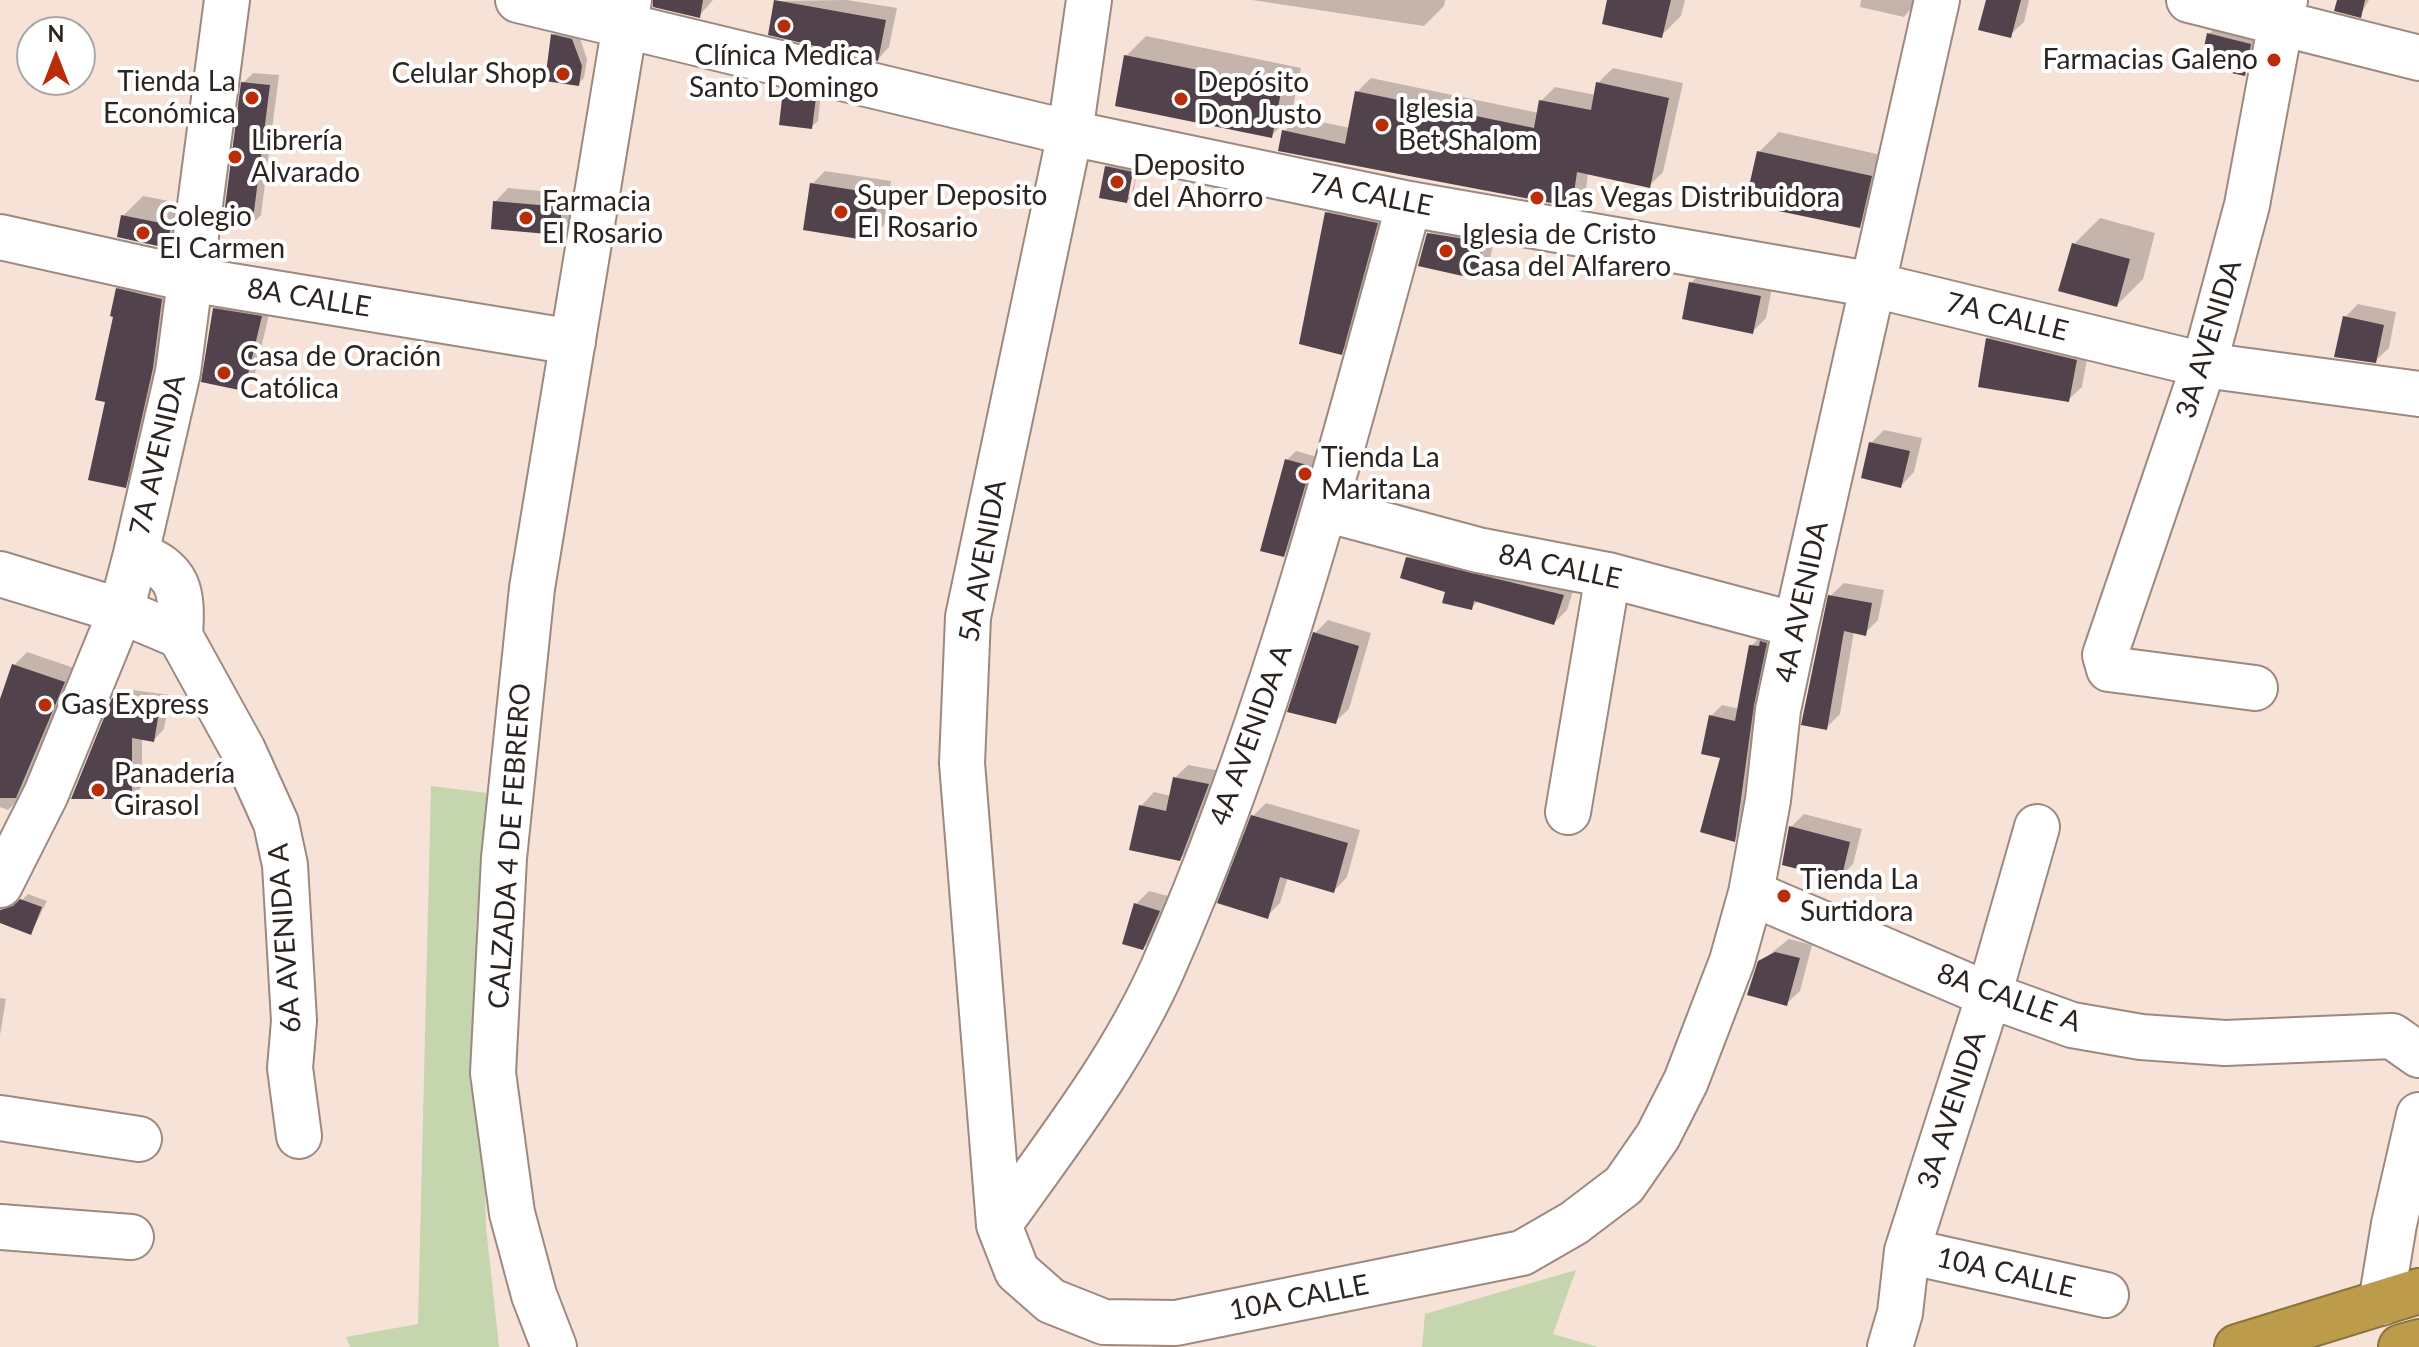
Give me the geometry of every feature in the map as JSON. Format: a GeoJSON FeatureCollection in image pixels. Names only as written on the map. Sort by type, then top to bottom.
{"type":"FeatureCollection","features":[{"type":"Feature","properties":{"kind":"highway"},"geometry":{"type":"LineString","coordinates":[[2237,1347],[2400,1297]]}},
{"type":"Feature","properties":{"kind":"highway"},"geometry":{"type":"LineString","coordinates":[[2401,1347],[2419,1342]]}},
{"type":"Feature","properties":{"kind":"street","name":"7A AVENIDA"},"geometry":{"type":"LineString","coordinates":[[0,885],[46,794],[121,611],[136,554],[171,409],[227,0]]}},
{"type":"Feature","properties":{"kind":"street","name":"7A CALLE"},"geometry":{"type":"LineString","coordinates":[[518,0],[627,12],[1070,133],[1409,204],[1874,285],[2204,365],[2419,394]]}},
{"type":"Feature","properties":{"kind":"street","name":"5A AVENIDA"},"geometry":{"type":"LineString","coordinates":[[999,1225],[962,763],[968,617],[1070,133],[1089,0]]}},
{"type":"Feature","properties":{"kind":"street","name":"4A AVENIDA"},"geometry":{"type":"LineString","coordinates":[[1624,1185],[1658,1136],[1686,1081],[1732,961],[1751,893],[1768,800],[1778,710],[1937,0]]}},
{"type":"Feature","properties":{"kind":"street"},"geometry":{"type":"LineString","coordinates":[[2189,0],[2283,10],[2419,58]]}},
{"type":"Feature","properties":{"kind":"street","name":"3A AVENIDA"},"geometry":{"type":"LineString","coordinates":[[2255,688],[2109,669],[2107,642],[2204,365],[2247,205],[2283,10]]}},
{"type":"Feature","properties":{"kind":"street","name":"CALZADA 4 DE FEBRERO"},"geometry":{"type":"LineString","coordinates":[[554,1347],[534,1295],[512,1213],[493,1073],[504,858],[532,588],[627,12]]}},
{"type":"Feature","properties":{"kind":"street","name":"4A AVENIDA A"},"geometry":{"type":"LineString","coordinates":[[999,1225],[1109,1069],[1161,971],[1273,681],[1325,509],[1409,204]]}},
{"type":"Feature","properties":{"kind":"street","name":"8A CALLE"},"geometry":{"type":"LineString","coordinates":[[0,237],[189,279],[573,342]]}},
{"type":"Feature","properties":{"kind":"street","name":"8A CALLE"},"geometry":{"type":"LineString","coordinates":[[1325,509],[1478,550],[1608,575],[1796,625]]}},
{"type":"Feature","properties":{"kind":"street"},"geometry":{"type":"LineString","coordinates":[[0,574],[121,611],[180,636],[181,604],[171,574],[163,565],[136,554]]}},
{"type":"Feature","properties":{"kind":"street"},"geometry":{"type":"LineString","coordinates":[[1568,812],[1608,575]]}},
{"type":"Feature","properties":{"kind":"street","name":"6A AVENIDA A"},"geometry":{"type":"LineString","coordinates":[[180,636],[243,750],[276,823],[285,865],[294,1021],[290,1068],[299,1136]]}},
{"type":"Feature","properties":{"kind":"street","name":"3A AVENIDA"},"geometry":{"type":"LineString","coordinates":[[1890,1347],[1900,1313],[1907,1251],[1989,995],[2037,827]]}},
{"type":"Feature","properties":{"kind":"street","name":"8A CALLE A"},"geometry":{"type":"LineString","coordinates":[[1751,893],[1989,995],[2072,1025],[2141,1037],[2225,1043],[2376,1035],[2403,1041],[2419,1055]]}},
{"type":"Feature","properties":{"kind":"street"},"geometry":{"type":"LineString","coordinates":[[2400,1297],[2394,1224],[2419,1115]]}},
{"type":"Feature","properties":{"kind":"street"},"geometry":{"type":"LineString","coordinates":[[0,1118],[139,1139]]}},
{"type":"Feature","properties":{"kind":"street","name":"10A CALLE"},"geometry":{"type":"LineString","coordinates":[[999,1225],[1017,1271],[1051,1301],[1104,1322],[1176,1323],[1522,1253],[1574,1223],[1624,1185]]}},
{"type":"Feature","properties":{"kind":"street"},"geometry":{"type":"LineString","coordinates":[[0,1227],[131,1237]]}},
{"type":"Feature","properties":{"kind":"street","name":"10A CALLE"},"geometry":{"type":"LineString","coordinates":[[1907,1251],[2106,1295]]}},
{"type":"Feature","properties":{"kind":"green space"},"geometry":{"type":"Polygon","coordinates":[[[431,786],[487,793],[476,926],[486,1227],[499,1347],[350,1347],[346,1337],[418,1324],[431,786]]]}},
{"type":"Feature","properties":{"kind":"green space"},"geometry":{"type":"Polygon","coordinates":[[[1576,1270],[1553,1334],[1598,1347],[1422,1347],[1425,1314],[1576,1270]]]}},
{"type":"Feature","properties":{"kind":"building"},"geometry":{"type":"Polygon","coordinates":[[[653,0],[703,0],[700,18],[653,7],[653,0]]]}},
{"type":"Feature","properties":{"kind":"building"},"geometry":{"type":"Polygon","coordinates":[[[774,0],[886,20],[878,61],[768,35],[774,0]]]}},
{"type":"Feature","properties":{"kind":"building"},"geometry":{"type":"Polygon","coordinates":[[[1607,0],[1671,0],[1662,38],[1602,24],[1607,0]]]}},
{"type":"Feature","properties":{"kind":"building"},"geometry":{"type":"Polygon","coordinates":[[[1986,0],[2021,0],[2011,38],[1978,30],[1986,0]]]}},
{"type":"Feature","properties":{"kind":"building"},"geometry":{"type":"Polygon","coordinates":[[[2337,0],[2365,0],[2361,18],[2334,11],[2337,0]]]}},
{"type":"Feature","properties":{"kind":"building"},"geometry":{"type":"Polygon","coordinates":[[[2207,33],[2251,44],[2245,76],[2200,66],[2207,33]]]}},
{"type":"Feature","properties":{"kind":"building","name":"Celular Shop"},"geometry":{"type":"Polygon","coordinates":[[[551,34],[572,39],[582,66],[579,86],[545,81],[551,34]]]}},
{"type":"Feature","properties":{"kind":"building","name":"Depósito Don Justo"},"geometry":{"type":"Polygon","coordinates":[[[1124,55],[1282,87],[1272,138],[1115,106],[1124,55]]]}},
{"type":"Feature","properties":{"kind":"building"},"geometry":{"type":"Polygon","coordinates":[[[241,82],[270,85],[252,227],[223,223],[241,82]]]}},
{"type":"Feature","properties":{"kind":"building"},"geometry":{"type":"Polygon","coordinates":[[[1596,82],[1669,98],[1650,188],[1577,172],[1572,207],[1278,151],[1282,130],[1345,144],[1355,91],[1534,128],[1539,100],[1591,110],[1596,82]]]}},
{"type":"Feature","properties":{"kind":"building"},"geometry":{"type":"Polygon","coordinates":[[[783,90],[816,98],[812,129],[779,125],[783,90]]]}},
{"type":"Feature","properties":{"kind":"building"},"geometry":{"type":"Polygon","coordinates":[[[1757,151],[1872,176],[1860,228],[1745,204],[1757,151]]]}},
{"type":"Feature","properties":{"kind":"building","name":"Deposito del Ahorro"},"geometry":{"type":"Polygon","coordinates":[[[1105,166],[1133,172],[1127,203],[1099,198],[1105,166]]]}},
{"type":"Feature","properties":{"kind":"building","name":"Super Deposito El Rosario"},"geometry":{"type":"Polygon","coordinates":[[[810,183],[879,194],[871,241],[803,230],[810,183]]]}},
{"type":"Feature","properties":{"kind":"building","name":"Farmacia El Rosario"},"geometry":{"type":"Polygon","coordinates":[[[493,201],[562,207],[559,235],[491,229],[493,201]]]}},
{"type":"Feature","properties":{"kind":"building"},"geometry":{"type":"Polygon","coordinates":[[[1325,212],[1378,223],[1342,355],[1299,344],[1325,212]]]}},
{"type":"Feature","properties":{"kind":"building","name":"Colegio El Carmen"},"geometry":{"type":"Polygon","coordinates":[[[121,215],[171,225],[167,248],[117,237],[121,215]]]}},
{"type":"Feature","properties":{"kind":"building","name":"Iglesia de Cristo Casa del Alfarero"},"geometry":{"type":"Polygon","coordinates":[[[1427,233],[1484,242],[1476,279],[1418,266],[1427,233]]]}},
{"type":"Feature","properties":{"kind":"building"},"geometry":{"type":"Polygon","coordinates":[[[2072,243],[2130,259],[2117,307],[2058,291],[2072,243]]]}},
{"type":"Feature","properties":{"kind":"building"},"geometry":{"type":"Polygon","coordinates":[[[1689,282],[1761,296],[1753,334],[1682,319],[1689,282]]]}},
{"type":"Feature","properties":{"kind":"building"},"geometry":{"type":"Polygon","coordinates":[[[116,288],[162,299],[153,368],[126,488],[88,480],[105,402],[95,400],[116,288]]]}},
{"type":"Feature","properties":{"kind":"building"},"geometry":{"type":"Polygon","coordinates":[[[213,308],[262,316],[244,391],[201,382],[213,308]]]}},
{"type":"Feature","properties":{"kind":"building"},"geometry":{"type":"Polygon","coordinates":[[[2343,316],[2384,325],[2376,363],[2334,357],[2343,316]]]}},
{"type":"Feature","properties":{"kind":"building"},"geometry":{"type":"Polygon","coordinates":[[[1986,338],[2077,360],[2069,402],[1978,387],[1986,338]]]}},
{"type":"Feature","properties":{"kind":"building"},"geometry":{"type":"Polygon","coordinates":[[[1869,442],[1910,451],[1901,488],[1861,478],[1869,442]]]}},
{"type":"Feature","properties":{"kind":"building"},"geometry":{"type":"Polygon","coordinates":[[[1285,459],[1311,466],[1284,557],[1260,551],[1285,459]]]}},
{"type":"Feature","properties":{"kind":"building"},"geometry":{"type":"Polygon","coordinates":[[[1406,557],[1564,595],[1554,625],[1474,601],[1472,610],[1442,603],[1445,592],[1400,578],[1406,557]]]}},
{"type":"Feature","properties":{"kind":"building"},"geometry":{"type":"Polygon","coordinates":[[[1828,595],[1872,603],[1866,636],[1844,631],[1827,730],[1801,725],[1828,595]]]}},
{"type":"Feature","properties":{"kind":"building"},"geometry":{"type":"Polygon","coordinates":[[[1313,632],[1359,646],[1336,724],[1287,712],[1313,632]]]}},
{"type":"Feature","properties":{"kind":"building"},"geometry":{"type":"Polygon","coordinates":[[[1760,641],[1767,643],[1754,705],[1735,842],[1700,832],[1720,758],[1701,754],[1709,715],[1735,721],[1749,645],[1759,646],[1760,641]]]}},
{"type":"Feature","properties":{"kind":"building"},"geometry":{"type":"Polygon","coordinates":[[[12,664],[65,682],[16,798],[0,798],[0,699],[12,664]]]}},
{"type":"Feature","properties":{"kind":"building"},"geometry":{"type":"Polygon","coordinates":[[[112,698],[160,706],[154,742],[132,738],[132,799],[71,799],[112,698]]]}},
{"type":"Feature","properties":{"kind":"building"},"geometry":{"type":"Polygon","coordinates":[[[1173,777],[1209,784],[1180,861],[1129,850],[1139,805],[1166,811],[1173,777]]]}},
{"type":"Feature","properties":{"kind":"building"},"geometry":{"type":"Polygon","coordinates":[[[1251,815],[1348,843],[1334,893],[1280,877],[1268,919],[1217,903],[1251,815]]]}},
{"type":"Feature","properties":{"kind":"building"},"geometry":{"type":"Polygon","coordinates":[[[1789,826],[1850,842],[1841,880],[1782,865],[1789,826]]]}},
{"type":"Feature","properties":{"kind":"building"},"geometry":{"type":"Polygon","coordinates":[[[20,899],[42,907],[31,935],[0,923],[0,910],[13,906],[20,899]]]}},
{"type":"Feature","properties":{"kind":"building"},"geometry":{"type":"Polygon","coordinates":[[[1134,903],[1160,911],[1143,950],[1122,944],[1134,903]]]}},
{"type":"Feature","properties":{"kind":"building"},"geometry":{"type":"Polygon","coordinates":[[[1775,952],[1800,958],[1787,1006],[1747,995],[1758,961],[1775,952]]]}},
{"type":"Feature","properties":{"kind":"place","name":"Clínica Medica Santo Domingo"},"geometry":{"type":"Point","coordinates":[784,26]}},
{"type":"Feature","properties":{"kind":"place","name":"Farmacias Galeno"},"geometry":{"type":"Point","coordinates":[2274,60]}},
{"type":"Feature","properties":{"kind":"place","name":"Celular Shop"},"geometry":{"type":"Point","coordinates":[563,74]}},
{"type":"Feature","properties":{"kind":"place","name":"Tienda La Económica"},"geometry":{"type":"Point","coordinates":[252,98]}},
{"type":"Feature","properties":{"kind":"place","name":"Depósito Don Justo"},"geometry":{"type":"Point","coordinates":[1181,99]}},
{"type":"Feature","properties":{"kind":"place","name":"Iglesia Bet Shalom"},"geometry":{"type":"Point","coordinates":[1382,125]}},
{"type":"Feature","properties":{"kind":"place","name":"Librería Alvarado"},"geometry":{"type":"Point","coordinates":[235,157]}},
{"type":"Feature","properties":{"kind":"place","name":"Deposito del Ahorro"},"geometry":{"type":"Point","coordinates":[1117,182]}},
{"type":"Feature","properties":{"kind":"place","name":"Las Vegas Distribuidora"},"geometry":{"type":"Point","coordinates":[1537,198]}},
{"type":"Feature","properties":{"kind":"place","name":"Super Deposito El Rosario"},"geometry":{"type":"Point","coordinates":[841,212]}},
{"type":"Feature","properties":{"kind":"place","name":"Farmacia El Rosario"},"geometry":{"type":"Point","coordinates":[526,218]}},
{"type":"Feature","properties":{"kind":"place","name":"Colegio El Carmen"},"geometry":{"type":"Point","coordinates":[143,233]}},
{"type":"Feature","properties":{"kind":"place","name":"Iglesia de Cristo Casa del Alfarero"},"geometry":{"type":"Point","coordinates":[1446,251]}},
{"type":"Feature","properties":{"kind":"place","name":"Casa de Oración Católica"},"geometry":{"type":"Point","coordinates":[224,373]}},
{"type":"Feature","properties":{"kind":"place","name":"Tienda La Maritana"},"geometry":{"type":"Point","coordinates":[1305,474]}},
{"type":"Feature","properties":{"kind":"place","name":"Gas Express"},"geometry":{"type":"Point","coordinates":[45,705]}},
{"type":"Feature","properties":{"kind":"place","name":"Panadería Girasol"},"geometry":{"type":"Point","coordinates":[98,790]}},
{"type":"Feature","properties":{"kind":"place","name":"Tienda La Surtidora"},"geometry":{"type":"Point","coordinates":[1784,896]}}]}
